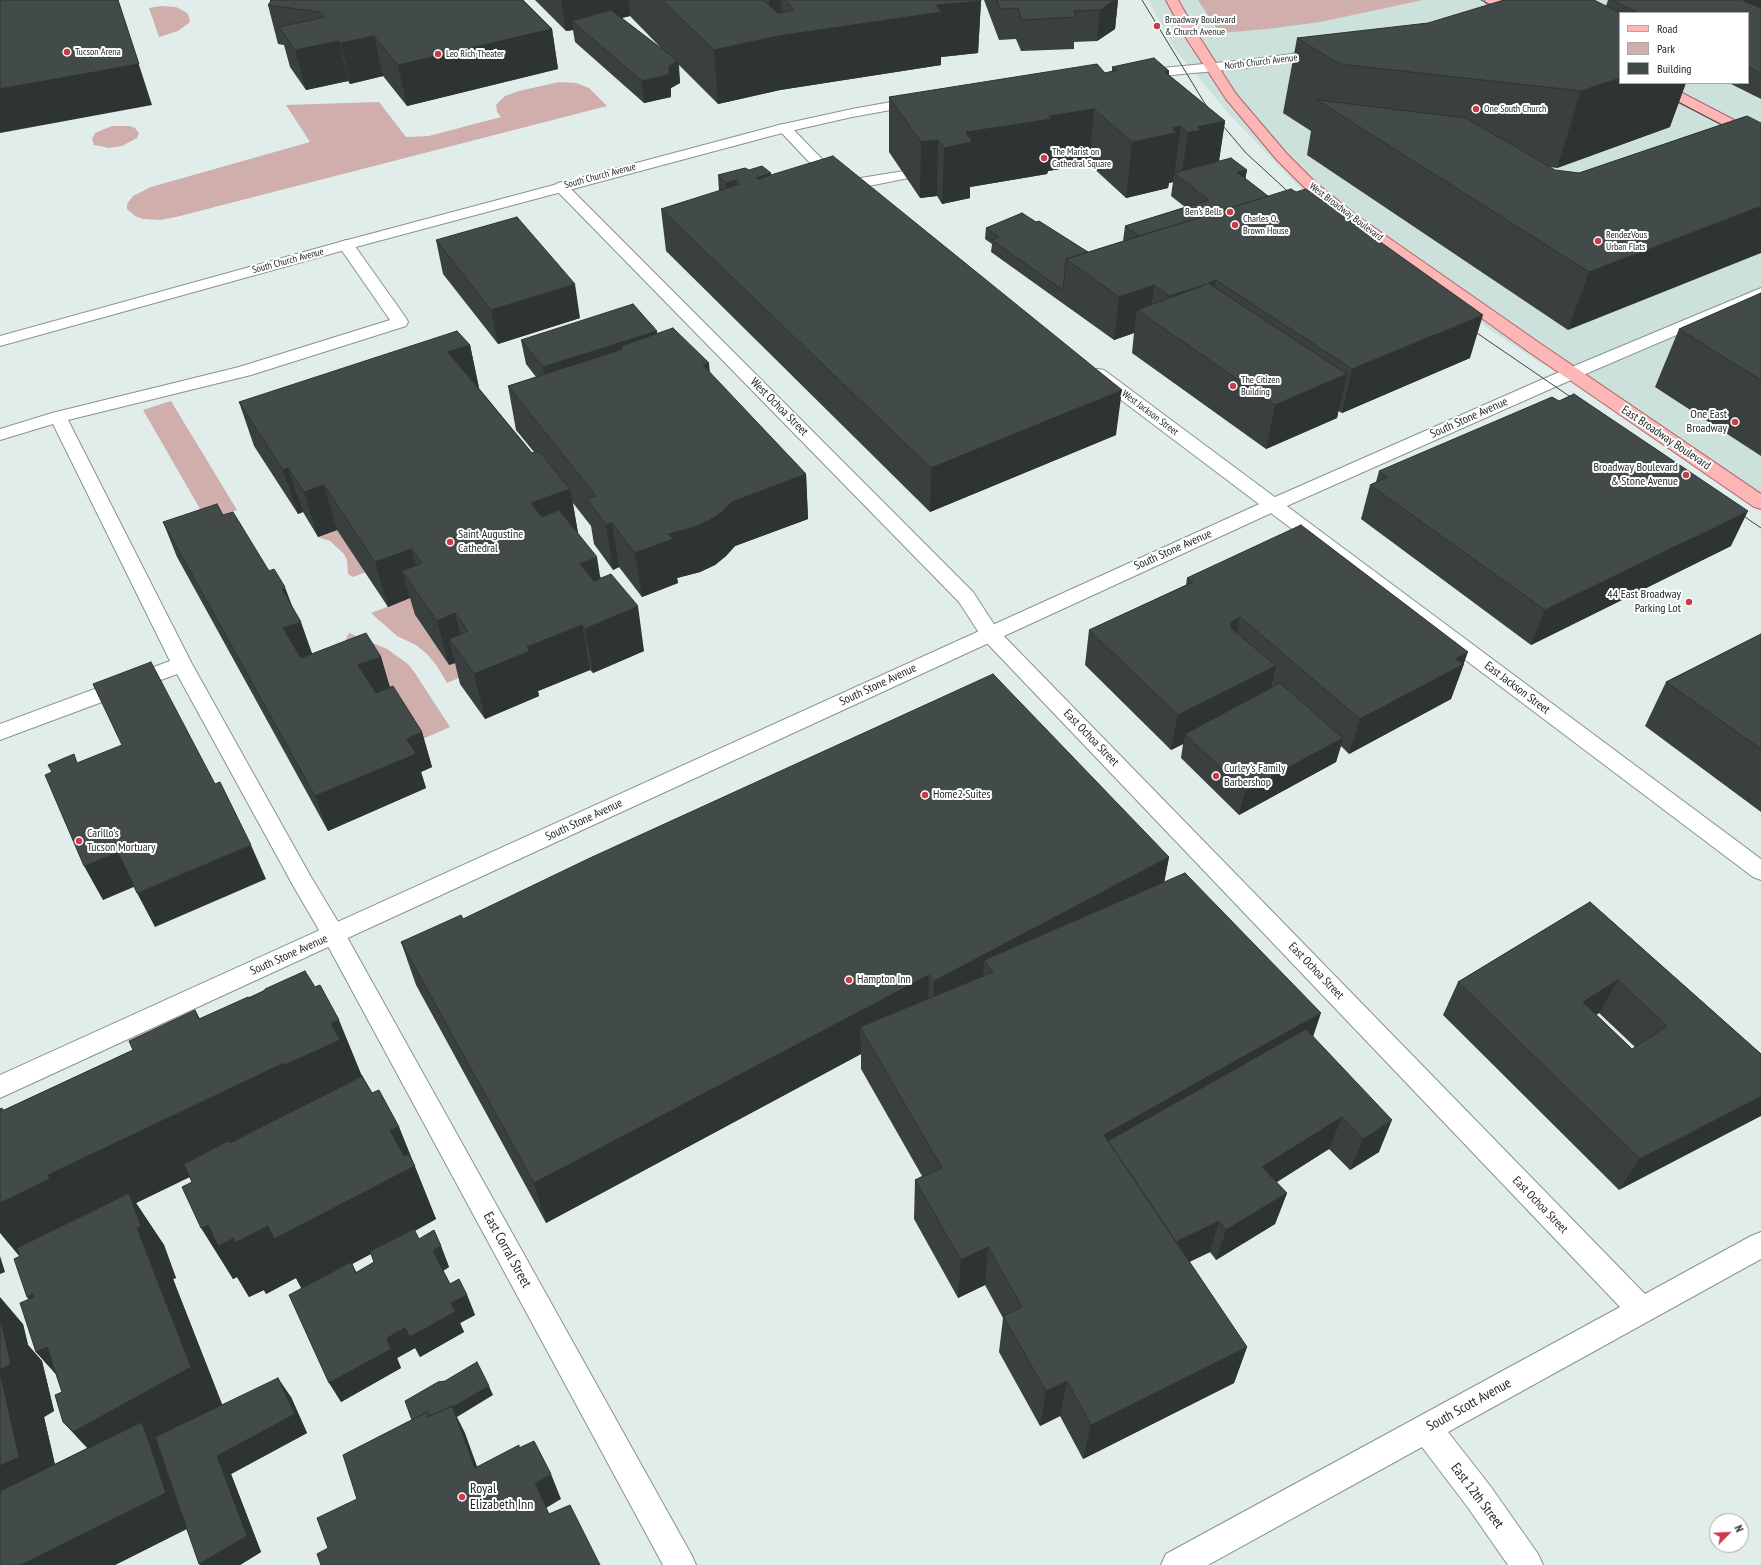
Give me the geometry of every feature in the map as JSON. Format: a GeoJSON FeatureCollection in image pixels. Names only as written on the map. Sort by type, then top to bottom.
{"type":"FeatureCollection","features":[{"type":"Feature","properties":{"kind":"main road","name":"West Broadway Boulevard"},"geometry":{"type":"LineString","coordinates":[[1172,0],[1193,38],[1243,112],[1282,157],[1312,186],[1351,218],[1571,373]]}},
{"type":"Feature","properties":{"kind":"main road"},"geometry":{"type":"LineString","coordinates":[[1491,0],[1533,22]]}},
{"type":"Feature","properties":{"kind":"main road"},"geometry":{"type":"LineString","coordinates":[[1654,84],[1761,140]]}},
{"type":"Feature","properties":{"kind":"main road","name":"East Broadway Boulevard"},"geometry":{"type":"LineString","coordinates":[[1571,373],[1761,503]]}},
{"type":"Feature","properties":{"kind":"street"},"geometry":{"type":"LineString","coordinates":[[1493,17],[1528,5]]}},
{"type":"Feature","properties":{"kind":"street","name":"North Church Avenue"},"geometry":{"type":"LineString","coordinates":[[1212,67],[1331,53]]}},
{"type":"Feature","properties":{"kind":"street"},"geometry":{"type":"LineString","coordinates":[[1129,75],[1212,67]]}},
{"type":"Feature","properties":{"kind":"street","name":"South Church Avenue"},"geometry":{"type":"LineString","coordinates":[[0,341],[346,245],[784,128],[852,113],[935,99]]}},
{"type":"Feature","properties":{"kind":"street"},"geometry":{"type":"LineString","coordinates":[[784,128],[816,161],[866,199]]}},
{"type":"Feature","properties":{"kind":"street"},"geometry":{"type":"LineString","coordinates":[[848,185],[904,175]]}},
{"type":"Feature","properties":{"kind":"street","name":"West Ochoa Street"},"geometry":{"type":"LineString","coordinates":[[561,187],[966,597],[990,634]]}},
{"type":"Feature","properties":{"kind":"street"},"geometry":{"type":"LineString","coordinates":[[0,435],[58,417],[245,371],[400,322],[346,245]]}},
{"type":"Feature","properties":{"kind":"street","name":"South Stone Avenue"},"geometry":{"type":"LineString","coordinates":[[0,1087],[1273,505],[1571,373],[1761,293]]}},
{"type":"Feature","properties":{"kind":"street"},"geometry":{"type":"LineString","coordinates":[[1701,319],[1717,328]]}},
{"type":"Feature","properties":{"kind":"street","name":"West Jackson Street"},"geometry":{"type":"LineString","coordinates":[[1085,364],[1273,505]]}},
{"type":"Feature","properties":{"kind":"street","name":"East Corral Street"},"geometry":{"type":"LineString","coordinates":[[58,417],[182,664],[303,883],[334,935],[680,1565]]}},
{"type":"Feature","properties":{"kind":"street","name":"East Jackson Street"},"geometry":{"type":"LineString","coordinates":[[1273,505],[1761,871]]}},
{"type":"Feature","properties":{"kind":"street","name":"East Ochoa Street"},"geometry":{"type":"LineString","coordinates":[[990,634],[1641,1309]]}},
{"type":"Feature","properties":{"kind":"street"},"geometry":{"type":"LineString","coordinates":[[0,732],[182,664]]}},
{"type":"Feature","properties":{"kind":"street","name":"South Scott Avenue"},"geometry":{"type":"LineString","coordinates":[[1176,1565],[1641,1309],[1761,1245]]}},
{"type":"Feature","properties":{"kind":"street","name":"East 12th Street"},"geometry":{"type":"LineString","coordinates":[[1426,1428],[1480,1498],[1527,1565]]}},
{"type":"Feature","properties":{"kind":"shaded area"},"geometry":{"type":"Polygon","coordinates":[[[1148,0],[1761,0],[1761,505],[1571,373],[1540,363],[1375,252],[1337,222],[1300,188],[1229,114],[1174,48],[1148,0]]]}},
{"type":"Feature","properties":{"kind":"green space"},"geometry":{"type":"Polygon","coordinates":[[[1198,0],[1423,0],[1320,22],[1220,33],[1198,0]]]}},
{"type":"Feature","properties":{"kind":"green space"},"geometry":{"type":"Polygon","coordinates":[[[161,6],[176,7],[184,11],[188,14],[190,22],[178,31],[159,37],[149,8],[161,6]]]}},
{"type":"Feature","properties":{"kind":"green space"},"geometry":{"type":"Polygon","coordinates":[[[559,82],[576,83],[589,88],[607,106],[176,217],[160,220],[143,219],[135,216],[127,209],[127,204],[133,196],[151,187],[310,142],[286,105],[379,102],[406,137],[429,136],[501,117],[497,112],[496,105],[505,96],[519,91],[559,82]]]}},
{"type":"Feature","properties":{"kind":"green space"},"geometry":{"type":"Polygon","coordinates":[[[112,126],[130,126],[135,128],[139,133],[137,138],[122,146],[109,148],[94,145],[92,139],[95,133],[112,126]]]}},
{"type":"Feature","properties":{"kind":"green space"},"geometry":{"type":"Polygon","coordinates":[[[171,401],[237,510],[207,521],[143,410],[171,401]]]}},
{"type":"Feature","properties":{"kind":"green space"},"geometry":{"type":"Polygon","coordinates":[[[337,530],[366,572],[353,577],[348,574],[347,560],[344,554],[330,541],[318,537],[337,530]]]}},
{"type":"Feature","properties":{"kind":"green space"},"geometry":{"type":"Polygon","coordinates":[[[423,593],[415,616],[449,665],[466,658],[475,671],[447,683],[437,666],[427,654],[416,645],[397,636],[371,613],[423,593]]]}},
{"type":"Feature","properties":{"kind":"green space"},"geometry":{"type":"Polygon","coordinates":[[[349,633],[387,649],[408,664],[450,727],[416,742],[345,641],[349,633]]]}},
{"type":"Feature","properties":{"kind":"building","name":"Tucson Arena"},"geometry":{"type":"Polygon","coordinates":[[[0,0],[118,0],[139,64],[0,89],[0,0]]]}},
{"type":"Feature","properties":{"kind":"building"},"geometry":{"type":"Polygon","coordinates":[[[272,0],[523,0],[552,29],[398,65],[374,36],[295,50],[279,27],[325,17],[320,12],[268,5],[272,0]]]}},
{"type":"Feature","properties":{"kind":"building"},"geometry":{"type":"Polygon","coordinates":[[[662,0],[763,0],[778,13],[795,10],[785,0],[981,1],[936,5],[942,12],[778,36],[714,50],[662,0]]]}},
{"type":"Feature","properties":{"kind":"building"},"geometry":{"type":"Polygon","coordinates":[[[997,0],[1115,0],[1100,10],[1074,11],[1076,17],[1022,20],[1018,8],[1000,9],[997,0]]]}},
{"type":"Feature","properties":{"kind":"building"},"geometry":{"type":"Polygon","coordinates":[[[1504,0],[1594,0],[1619,12],[1619,78],[1581,91],[1340,64],[1297,38],[1428,23],[1504,0]]]}},
{"type":"Feature","properties":{"kind":"building"},"geometry":{"type":"Polygon","coordinates":[[[1612,0],[1745,0],[1743,1],[1761,8],[1761,73],[1749,67],[1749,12],[1637,12],[1612,0]]]}},
{"type":"Feature","properties":{"kind":"building"},"geometry":{"type":"Polygon","coordinates":[[[611,10],[678,61],[669,66],[669,75],[642,81],[572,21],[611,10]]]}},
{"type":"Feature","properties":{"kind":"building"},"geometry":{"type":"Polygon","coordinates":[[[1154,58],[1169,71],[1165,72],[1225,121],[1197,127],[1201,130],[1188,133],[1181,126],[1173,128],[1176,133],[1132,142],[1094,109],[1049,116],[1052,119],[966,132],[972,142],[944,148],[938,140],[921,142],[889,97],[1097,64],[1105,73],[1117,70],[1112,67],[1154,58]]]}},
{"type":"Feature","properties":{"kind":"building"},"geometry":{"type":"Polygon","coordinates":[[[1317,100],[1466,118],[1555,170],[1579,173],[1747,116],[1761,123],[1761,206],[1589,272],[1317,100]]]}},
{"type":"Feature","properties":{"kind":"building"},"geometry":{"type":"Polygon","coordinates":[[[833,156],[1122,390],[931,468],[661,209],[740,184],[736,180],[726,183],[718,175],[745,168],[749,170],[762,166],[771,173],[756,178],[760,180],[761,178],[833,156]]]}},
{"type":"Feature","properties":{"kind":"building"},"geometry":{"type":"Polygon","coordinates":[[[1231,158],[1247,170],[1237,172],[1268,196],[1139,236],[1125,226],[1209,200],[1174,173],[1231,158]]]}},
{"type":"Feature","properties":{"kind":"building"},"geometry":{"type":"Polygon","coordinates":[[[1291,189],[1296,192],[1306,189],[1483,315],[1352,369],[1216,280],[1208,283],[1347,374],[1275,405],[1137,310],[1207,284],[1169,296],[1154,285],[1119,297],[1066,259],[1291,189]]]}},
{"type":"Feature","properties":{"kind":"building"},"geometry":{"type":"Polygon","coordinates":[[[1022,213],[1036,222],[1039,221],[1088,252],[1066,259],[1063,290],[992,240],[999,237],[986,228],[1022,213]]]}},
{"type":"Feature","properties":{"kind":"building"},"geometry":{"type":"Polygon","coordinates":[[[517,217],[575,284],[491,310],[436,240],[517,217]]]}},
{"type":"Feature","properties":{"kind":"building"},"geometry":{"type":"Polygon","coordinates":[[[1761,293],[1761,380],[1679,329],[1761,293]]]}},
{"type":"Feature","properties":{"kind":"building"},"geometry":{"type":"Polygon","coordinates":[[[633,304],[657,331],[543,367],[521,340],[633,304]]]}},
{"type":"Feature","properties":{"kind":"building"},"geometry":{"type":"Polygon","coordinates":[[[673,328],[709,363],[703,365],[806,474],[732,502],[722,512],[710,520],[695,527],[668,534],[673,539],[635,553],[612,523],[606,525],[587,499],[596,496],[508,386],[623,349],[621,346],[673,328]]]}},
{"type":"Feature","properties":{"kind":"building","name":"Saint Augustine Cathedral"},"geometry":{"type":"Polygon","coordinates":[[[457,331],[470,345],[448,352],[532,453],[539,451],[570,489],[531,503],[542,517],[559,510],[597,557],[580,564],[594,581],[611,574],[638,606],[585,629],[582,625],[527,647],[530,651],[474,674],[449,639],[468,631],[455,613],[437,621],[402,571],[422,563],[411,549],[375,562],[324,485],[304,492],[288,468],[283,470],[239,402],[457,331]]]}},
{"type":"Feature","properties":{"kind":"building"},"geometry":{"type":"Polygon","coordinates":[[[1574,394],[1748,511],[1545,610],[1370,485],[1387,477],[1379,471],[1552,397],[1559,401],[1574,394]]]}},
{"type":"Feature","properties":{"kind":"building"},"geometry":{"type":"Polygon","coordinates":[[[217,504],[223,515],[233,512],[269,571],[274,569],[285,587],[282,589],[301,622],[283,628],[301,658],[366,633],[381,657],[358,665],[376,693],[393,686],[422,732],[407,739],[416,754],[315,796],[163,522],[217,504]]]}},
{"type":"Feature","properties":{"kind":"building"},"geometry":{"type":"Polygon","coordinates":[[[1301,525],[1468,652],[1455,659],[1464,664],[1360,719],[1240,617],[1231,622],[1231,628],[1276,666],[1178,715],[1089,630],[1193,582],[1187,578],[1301,525]]]}},
{"type":"Feature","properties":{"kind":"building"},"geometry":{"type":"Polygon","coordinates":[[[1761,634],[1761,749],[1666,682],[1761,634]]]}},
{"type":"Feature","properties":{"kind":"building"},"geometry":{"type":"Polygon","coordinates":[[[151,662],[215,784],[220,782],[251,845],[137,893],[118,852],[84,866],[45,775],[52,772],[48,765],[74,754],[77,763],[122,745],[93,684],[151,662]]]}},
{"type":"Feature","properties":{"kind":"building"},"geometry":{"type":"Polygon","coordinates":[[[993,674],[1169,857],[934,981],[929,975],[534,1183],[401,942],[461,915],[463,919],[590,858],[993,674]]]}},
{"type":"Feature","properties":{"kind":"building"},"geometry":{"type":"Polygon","coordinates":[[[1280,683],[1343,738],[1245,791],[1185,734],[1280,683]]]}},
{"type":"Feature","properties":{"kind":"building"},"geometry":{"type":"Polygon","coordinates":[[[1185,873],[1321,1013],[1104,1135],[1247,1347],[1091,1425],[1067,1381],[1046,1391],[1003,1316],[1022,1307],[988,1247],[961,1260],[915,1180],[942,1168],[860,1027],[993,972],[984,960],[1185,873]]]}},
{"type":"Feature","properties":{"kind":"building"},"geometry":{"type":"Polygon","coordinates":[[[1590,902],[1761,1054],[1761,1096],[1640,1159],[1458,982],[1590,902]],[[1618,980],[1583,1002],[1632,1049],[1667,1026],[1618,980]]]}},
{"type":"Feature","properties":{"kind":"building"},"geometry":{"type":"Polygon","coordinates":[[[305,971],[315,987],[320,985],[339,1020],[331,1023],[340,1040],[285,1065],[284,1063],[48,1175],[50,1179],[0,1203],[0,1109],[2,1108],[2,1111],[133,1050],[129,1041],[195,1010],[199,1019],[248,997],[250,998],[265,989],[305,971]]]}},
{"type":"Feature","properties":{"kind":"building"},"geometry":{"type":"Polygon","coordinates":[[[1306,1029],[1392,1120],[1363,1139],[1342,1117],[1262,1167],[1287,1193],[1226,1230],[1219,1221],[1176,1242],[1108,1141],[1306,1029]]]}},
{"type":"Feature","properties":{"kind":"building"},"geometry":{"type":"Polygon","coordinates":[[[362,1076],[372,1093],[379,1090],[399,1127],[390,1130],[404,1156],[408,1154],[415,1166],[274,1239],[268,1226],[235,1243],[234,1238],[218,1246],[208,1225],[201,1228],[182,1187],[192,1182],[184,1164],[228,1141],[230,1143],[362,1076]]]}},
{"type":"Feature","properties":{"kind":"building"},"geometry":{"type":"Polygon","coordinates":[[[129,1193],[141,1226],[137,1228],[191,1367],[73,1432],[63,1422],[55,1395],[62,1392],[47,1347],[36,1352],[20,1303],[34,1297],[32,1294],[27,1297],[14,1259],[20,1256],[17,1248],[129,1193]]]}},
{"type":"Feature","properties":{"kind":"building"},"geometry":{"type":"Polygon","coordinates":[[[414,1229],[419,1239],[434,1230],[441,1246],[433,1251],[450,1284],[459,1279],[467,1295],[451,1303],[455,1312],[410,1337],[405,1328],[387,1338],[391,1349],[329,1383],[289,1295],[351,1262],[356,1273],[374,1262],[370,1251],[414,1229]]]}},
{"type":"Feature","properties":{"kind":"building"},"geometry":{"type":"Polygon","coordinates":[[[0,1317],[11,1364],[0,1370],[0,1317]]]}},
{"type":"Feature","properties":{"kind":"building"},"geometry":{"type":"Polygon","coordinates":[[[477,1362],[489,1386],[453,1407],[452,1406],[429,1416],[427,1412],[412,1420],[405,1401],[438,1382],[445,1381],[477,1362]]]}},
{"type":"Feature","properties":{"kind":"building"},"geometry":{"type":"Polygon","coordinates":[[[0,1372],[19,1457],[0,1466],[0,1372]]]}},
{"type":"Feature","properties":{"kind":"building"},"geometry":{"type":"Polygon","coordinates":[[[278,1378],[295,1414],[217,1456],[247,1536],[199,1564],[155,1437],[278,1378]]]}},
{"type":"Feature","properties":{"kind":"building","name":"Royal Elizabeth Inn"},"geometry":{"type":"Polygon","coordinates":[[[452,1406],[475,1468],[519,1445],[519,1448],[534,1441],[551,1474],[535,1483],[549,1514],[570,1505],[600,1565],[321,1565],[317,1554],[328,1548],[317,1518],[357,1499],[343,1455],[427,1412],[428,1417],[452,1406]]]}},
{"type":"Feature","properties":{"kind":"building"},"geometry":{"type":"Polygon","coordinates":[[[142,1422],[166,1493],[21,1565],[0,1565],[0,1491],[142,1422]]]}},
{"type":"Feature","properties":{"kind":"tram line"},"geometry":{"type":"LineString","coordinates":[[1142,0],[1207,107],[1246,153],[1295,198]]}},
{"type":"Feature","properties":{"kind":"tram line"},"geometry":{"type":"LineString","coordinates":[[1481,0],[1499,9]]}},
{"type":"Feature","properties":{"kind":"tram line"},"geometry":{"type":"LineString","coordinates":[[1669,97],[1731,130]]}},
{"type":"Feature","properties":{"kind":"tram line"},"geometry":{"type":"LineString","coordinates":[[1468,327],[1578,402]]}},
{"type":"Feature","properties":{"kind":"tram line"},"geometry":{"type":"LineString","coordinates":[[1735,510],[1761,528]]}},
{"type":"Feature","properties":{"kind":"place","name":"Broadway Boulevard & Church Avenue"},"geometry":{"type":"Point","coordinates":[1157,26]}},
{"type":"Feature","properties":{"kind":"place","name":"Tucson Arena"},"geometry":{"type":"Point","coordinates":[67,52]}},
{"type":"Feature","properties":{"kind":"place","name":"Leo Rich Theater"},"geometry":{"type":"Point","coordinates":[438,54]}},
{"type":"Feature","properties":{"kind":"place","name":"One South Church"},"geometry":{"type":"Point","coordinates":[1476,109]}},
{"type":"Feature","properties":{"kind":"place","name":"The Marist on Cathedral Square"},"geometry":{"type":"Point","coordinates":[1044,158]}},
{"type":"Feature","properties":{"kind":"place","name":"Ben's Bells"},"geometry":{"type":"Point","coordinates":[1230,212]}},
{"type":"Feature","properties":{"kind":"place","name":"Charles O. Brown House"},"geometry":{"type":"Point","coordinates":[1235,225]}},
{"type":"Feature","properties":{"kind":"place","name":"RendezVous Urban Flats"},"geometry":{"type":"Point","coordinates":[1598,241]}},
{"type":"Feature","properties":{"kind":"place","name":"The Citizen Building"},"geometry":{"type":"Point","coordinates":[1233,386]}},
{"type":"Feature","properties":{"kind":"place","name":"One East Broadway"},"geometry":{"type":"Point","coordinates":[1735,422]}},
{"type":"Feature","properties":{"kind":"place","name":"Broadway Boulevard & Stone Avenue"},"geometry":{"type":"Point","coordinates":[1686,475]}},
{"type":"Feature","properties":{"kind":"place","name":"Saint Augustine Cathedral"},"geometry":{"type":"Point","coordinates":[450,542]}},
{"type":"Feature","properties":{"kind":"place","name":"44 East Broadway Parking Lot"},"geometry":{"type":"Point","coordinates":[1689,602]}},
{"type":"Feature","properties":{"kind":"place","name":"Curley's Family Barbershop"},"geometry":{"type":"Point","coordinates":[1216,776]}},
{"type":"Feature","properties":{"kind":"place","name":"Home2 Suites"},"geometry":{"type":"Point","coordinates":[925,795]}},
{"type":"Feature","properties":{"kind":"place","name":"Carillo's Tucson Mortuary"},"geometry":{"type":"Point","coordinates":[79,841]}},
{"type":"Feature","properties":{"kind":"place","name":"Hampton Inn"},"geometry":{"type":"Point","coordinates":[849,980]}},
{"type":"Feature","properties":{"kind":"place","name":"Royal Elizabeth Inn"},"geometry":{"type":"Point","coordinates":[462,1497]}}]}
